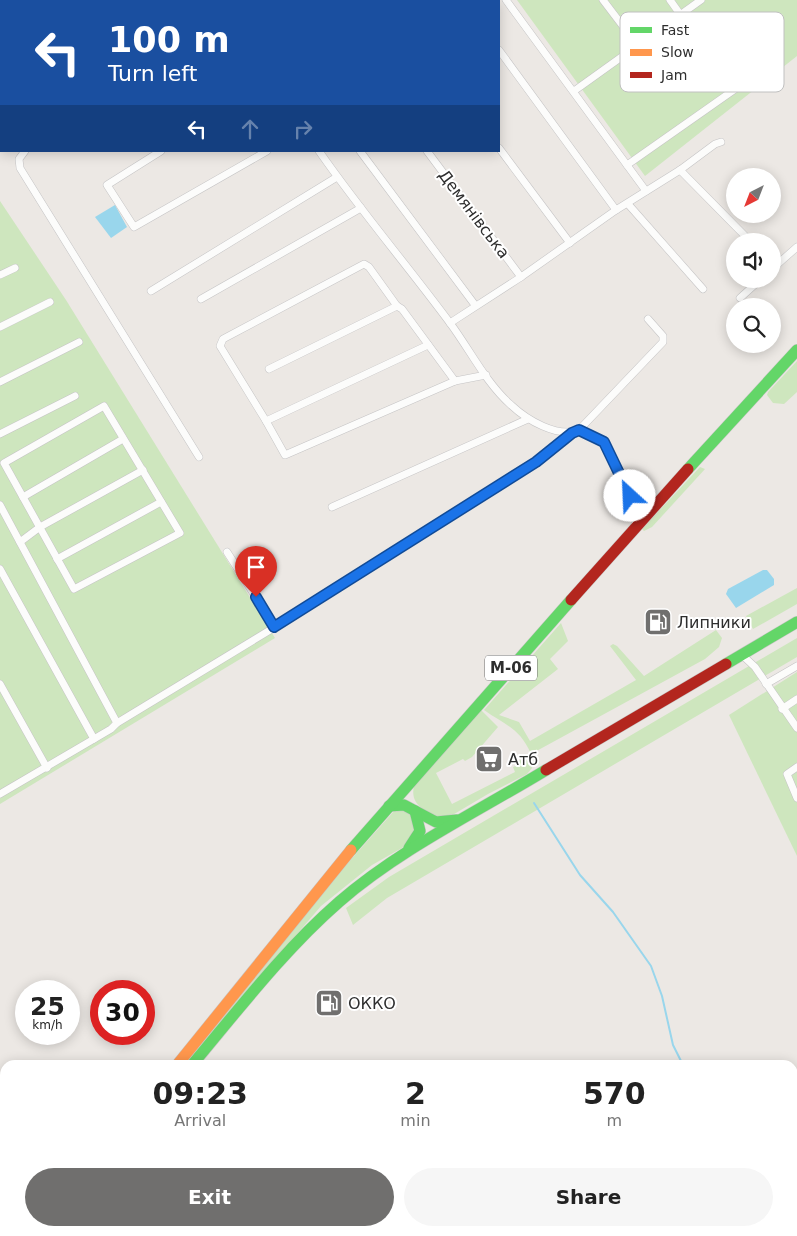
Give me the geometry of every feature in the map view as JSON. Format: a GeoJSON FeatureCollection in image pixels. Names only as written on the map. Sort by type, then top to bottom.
{"type":"FeatureCollection","features":[{"type":"Feature","properties":{"kind":"highway","name":"М-06"},"geometry":{"type":"LineString","coordinates":[[181,1060],[326,880],[389,806],[652,508],[797,350]]}},
{"type":"Feature","properties":{"kind":"highway"},"geometry":{"type":"LineString","coordinates":[[196,1060],[313,924],[361,882],[462,820],[797,622]]}},
{"type":"Feature","properties":{"kind":"highway"},"geometry":{"type":"LineString","coordinates":[[389,806],[404,805],[436,822],[462,820]]}},
{"type":"Feature","properties":{"kind":"highway"},"geometry":{"type":"LineString","coordinates":[[400,857],[419,836],[420,823],[414,811]]}},
{"type":"Feature","properties":{"kind":"street"},"geometry":{"type":"LineString","coordinates":[[507,0],[646,191]]}},
{"type":"Feature","properties":{"kind":"street"},"geometry":{"type":"LineString","coordinates":[[603,0],[620,22]]}},
{"type":"Feature","properties":{"kind":"street"},"geometry":{"type":"LineString","coordinates":[[670,0],[679,12]]}},
{"type":"Feature","properties":{"kind":"street"},"geometry":{"type":"LineString","coordinates":[[683,12],[701,0]]}},
{"type":"Feature","properties":{"kind":"street"},"geometry":{"type":"LineString","coordinates":[[500,51],[616,210]]}},
{"type":"Feature","properties":{"kind":"street"},"geometry":{"type":"LineString","coordinates":[[574,92],[620,59]]}},
{"type":"Feature","properties":{"kind":"street"},"geometry":{"type":"LineString","coordinates":[[627,165],[731,92]]}},
{"type":"Feature","properties":{"kind":"street"},"geometry":{"type":"LineString","coordinates":[[450,323],[475,305],[521,277],[616,210],[680,170],[715,144],[721,142]]}},
{"type":"Feature","properties":{"kind":"street"},"geometry":{"type":"LineString","coordinates":[[500,149],[570,243]]}},
{"type":"Feature","properties":{"kind":"street"},"geometry":{"type":"LineString","coordinates":[[23,152],[19,159],[20,168],[199,457]]}},
{"type":"Feature","properties":{"kind":"street"},"geometry":{"type":"LineString","coordinates":[[159,152],[107,185],[134,227],[264,152]]}},
{"type":"Feature","properties":{"kind":"street"},"geometry":{"type":"LineString","coordinates":[[319,152],[450,323],[502,397],[528,419],[558,431],[576,432],[604,442],[635,508],[636,519],[633,530]]}},
{"type":"Feature","properties":{"kind":"street"},"geometry":{"type":"LineString","coordinates":[[361,152],[475,305]]}},
{"type":"Feature","properties":{"kind":"street","name":"Демянівська"},"geometry":{"type":"LineString","coordinates":[[427,152],[521,277]]}},
{"type":"Feature","properties":{"kind":"street"},"geometry":{"type":"LineString","coordinates":[[680,170],[742,233]]}},
{"type":"Feature","properties":{"kind":"street"},"geometry":{"type":"LineString","coordinates":[[151,291],[337,177]]}},
{"type":"Feature","properties":{"kind":"street"},"geometry":{"type":"LineString","coordinates":[[628,204],[703,289]]}},
{"type":"Feature","properties":{"kind":"street"},"geometry":{"type":"LineString","coordinates":[[201,299],[361,208]]}},
{"type":"Feature","properties":{"kind":"street"},"geometry":{"type":"LineString","coordinates":[[781,259],[797,246]]}},
{"type":"Feature","properties":{"kind":"street"},"geometry":{"type":"LineString","coordinates":[[456,381],[369,267],[364,264],[223,339],[220,346],[266,420],[285,455],[456,381],[486,375]]}},
{"type":"Feature","properties":{"kind":"street"},"geometry":{"type":"LineString","coordinates":[[0,275],[15,268]]}},
{"type":"Feature","properties":{"kind":"street"},"geometry":{"type":"LineString","coordinates":[[740,298],[751,288]]}},
{"type":"Feature","properties":{"kind":"street"},"geometry":{"type":"LineString","coordinates":[[0,327],[50,302]]}},
{"type":"Feature","properties":{"kind":"street"},"geometry":{"type":"LineString","coordinates":[[269,369],[397,306]]}},
{"type":"Feature","properties":{"kind":"street"},"geometry":{"type":"LineString","coordinates":[[0,794],[94,739],[536,462],[576,432],[663,342],[663,336],[648,319]]}},
{"type":"Feature","properties":{"kind":"street"},"geometry":{"type":"LineString","coordinates":[[0,382],[79,342]]}},
{"type":"Feature","properties":{"kind":"street"},"geometry":{"type":"LineString","coordinates":[[266,420],[428,345]]}},
{"type":"Feature","properties":{"kind":"street"},"geometry":{"type":"LineString","coordinates":[[0,434],[75,396]]}},
{"type":"Feature","properties":{"kind":"street"},"geometry":{"type":"LineString","coordinates":[[104,406],[143,470],[180,533],[74,589],[4,463],[104,406]]}},
{"type":"Feature","properties":{"kind":"street"},"geometry":{"type":"LineString","coordinates":[[332,507],[528,419]]}},
{"type":"Feature","properties":{"kind":"street"},"geometry":{"type":"LineString","coordinates":[[23,497],[123,439]]}},
{"type":"Feature","properties":{"kind":"street"},"geometry":{"type":"LineString","coordinates":[[20,542],[40,527],[143,470]]}},
{"type":"Feature","properties":{"kind":"street"},"geometry":{"type":"LineString","coordinates":[[58,559],[161,502]]}},
{"type":"Feature","properties":{"kind":"street"},"geometry":{"type":"LineString","coordinates":[[0,505],[117,723]]}},
{"type":"Feature","properties":{"kind":"street"},"geometry":{"type":"LineString","coordinates":[[635,508],[652,508]]}},
{"type":"Feature","properties":{"kind":"street"},"geometry":{"type":"LineString","coordinates":[[227,552],[274,627]]}},
{"type":"Feature","properties":{"kind":"street"},"geometry":{"type":"LineString","coordinates":[[0,569],[94,739]]}},
{"type":"Feature","properties":{"kind":"street"},"geometry":{"type":"LineString","coordinates":[[741,654],[756,667],[782,709],[797,728]]}},
{"type":"Feature","properties":{"kind":"street"},"geometry":{"type":"LineString","coordinates":[[766,684],[797,666]]}},
{"type":"Feature","properties":{"kind":"street"},"geometry":{"type":"LineString","coordinates":[[0,684],[47,768]]}},
{"type":"Feature","properties":{"kind":"street"},"geometry":{"type":"LineString","coordinates":[[782,709],[797,699]]}},
{"type":"Feature","properties":{"kind":"street"},"geometry":{"type":"LineString","coordinates":[[797,766],[787,774],[797,798]]}},
{"type":"Feature","properties":{"kind":"green space"},"geometry":{"type":"Polygon","coordinates":[[[517,0],[797,0],[797,56],[784,66],[784,12],[620,12],[620,92],[751,92],[645,176],[517,0]]]}},
{"type":"Feature","properties":{"kind":"green space"},"geometry":{"type":"Polygon","coordinates":[[[0,201],[66,300],[275,638],[0,804],[0,201]]]}},
{"type":"Feature","properties":{"kind":"green space"},"geometry":{"type":"Polygon","coordinates":[[[797,361],[797,392],[784,404],[773,403],[767,395],[768,392],[797,361]]]}},
{"type":"Feature","properties":{"kind":"green space"},"geometry":{"type":"Polygon","coordinates":[[[700,467],[705,469],[652,527],[644,531],[642,529],[700,467]]]}},
{"type":"Feature","properties":{"kind":"green space"},"geometry":{"type":"Polygon","coordinates":[[[797,588],[797,604],[753,629],[746,616],[797,588]]]}},
{"type":"Feature","properties":{"kind":"green space"},"geometry":{"type":"Polygon","coordinates":[[[561,623],[568,641],[550,659],[558,669],[499,715],[519,722],[530,741],[636,680],[610,646],[613,644],[644,676],[716,630],[722,638],[719,647],[705,659],[531,754],[527,745],[517,733],[484,710],[561,623]]]}},
{"type":"Feature","properties":{"kind":"green space"},"geometry":{"type":"Polygon","coordinates":[[[797,638],[797,657],[387,898],[353,925],[346,908],[389,877],[797,638]]]}},
{"type":"Feature","properties":{"kind":"green space"},"geometry":{"type":"Polygon","coordinates":[[[797,672],[797,856],[729,715],[797,672]]]}},
{"type":"Feature","properties":{"kind":"green space"},"geometry":{"type":"Polygon","coordinates":[[[480,709],[498,727],[472,757],[465,761],[463,759],[436,773],[452,804],[515,772],[513,767],[518,765],[516,762],[523,759],[529,761],[532,768],[527,774],[444,820],[417,804],[413,793],[414,786],[480,709]]]}},
{"type":"Feature","properties":{"kind":"green space"},"geometry":{"type":"Polygon","coordinates":[[[395,810],[406,810],[417,823],[409,844],[372,865],[321,906],[189,1060],[184,1060],[314,901],[395,810]]]}},
{"type":"Feature","properties":{"kind":"water"},"geometry":{"type":"Polygon","coordinates":[[[115,205],[127,227],[111,238],[95,217],[115,205]]]}},
{"type":"Feature","properties":{"kind":"water"},"geometry":{"type":"Polygon","coordinates":[[[763,570],[767,570],[774,579],[774,585],[736,608],[726,594],[728,589],[763,570]]]}},
{"type":"Feature","properties":{"kind":"waterway"},"geometry":{"type":"LineString","coordinates":[[534,803],[580,875],[613,912],[651,966],[662,996],[673,1045],[680,1060]]}},
{"type":"Feature","properties":{"kind":"traffic: fast"},"geometry":{"type":"LineString","coordinates":[[688,469],[797,350]]}},
{"type":"Feature","properties":{"kind":"traffic: fast"},"geometry":{"type":"LineString","coordinates":[[351,850],[571,600]]}},
{"type":"Feature","properties":{"kind":"traffic: fast"},"geometry":{"type":"LineString","coordinates":[[726,664],[797,622]]}},
{"type":"Feature","properties":{"kind":"traffic: fast"},"geometry":{"type":"LineString","coordinates":[[196,1060],[299,940],[339,902],[387,865],[413,848],[546,770]]}},
{"type":"Feature","properties":{"kind":"traffic: fast"},"geometry":{"type":"LineString","coordinates":[[389,806],[404,805],[436,822],[457,820]]}},
{"type":"Feature","properties":{"kind":"traffic: fast"},"geometry":{"type":"LineString","coordinates":[[409,848],[420,831],[415,811]]}},
{"type":"Feature","properties":{"kind":"traffic: slow"},"geometry":{"type":"LineString","coordinates":[[181,1060],[351,850]]}},
{"type":"Feature","properties":{"kind":"traffic: jam"},"geometry":{"type":"LineString","coordinates":[[571,600],[688,469]]}},
{"type":"Feature","properties":{"kind":"traffic: jam"},"geometry":{"type":"LineString","coordinates":[[546,770],[726,664]]}},
{"type":"Feature","properties":{"kind":"place","name":"Липники"},"geometry":{"type":"Point","coordinates":[658,622]}},
{"type":"Feature","properties":{"kind":"place","name":"Атб"},"geometry":{"type":"Point","coordinates":[489,759]}},
{"type":"Feature","properties":{"kind":"place","name":"ОККО"},"geometry":{"type":"Point","coordinates":[329,1003]}},
{"type":"Feature","properties":{"kind":"route"},"geometry":{"type":"LineString","coordinates":[[256,597],[274,627],[536,462],[572,433],[579,430],[604,442],[630,496]]}}]}
